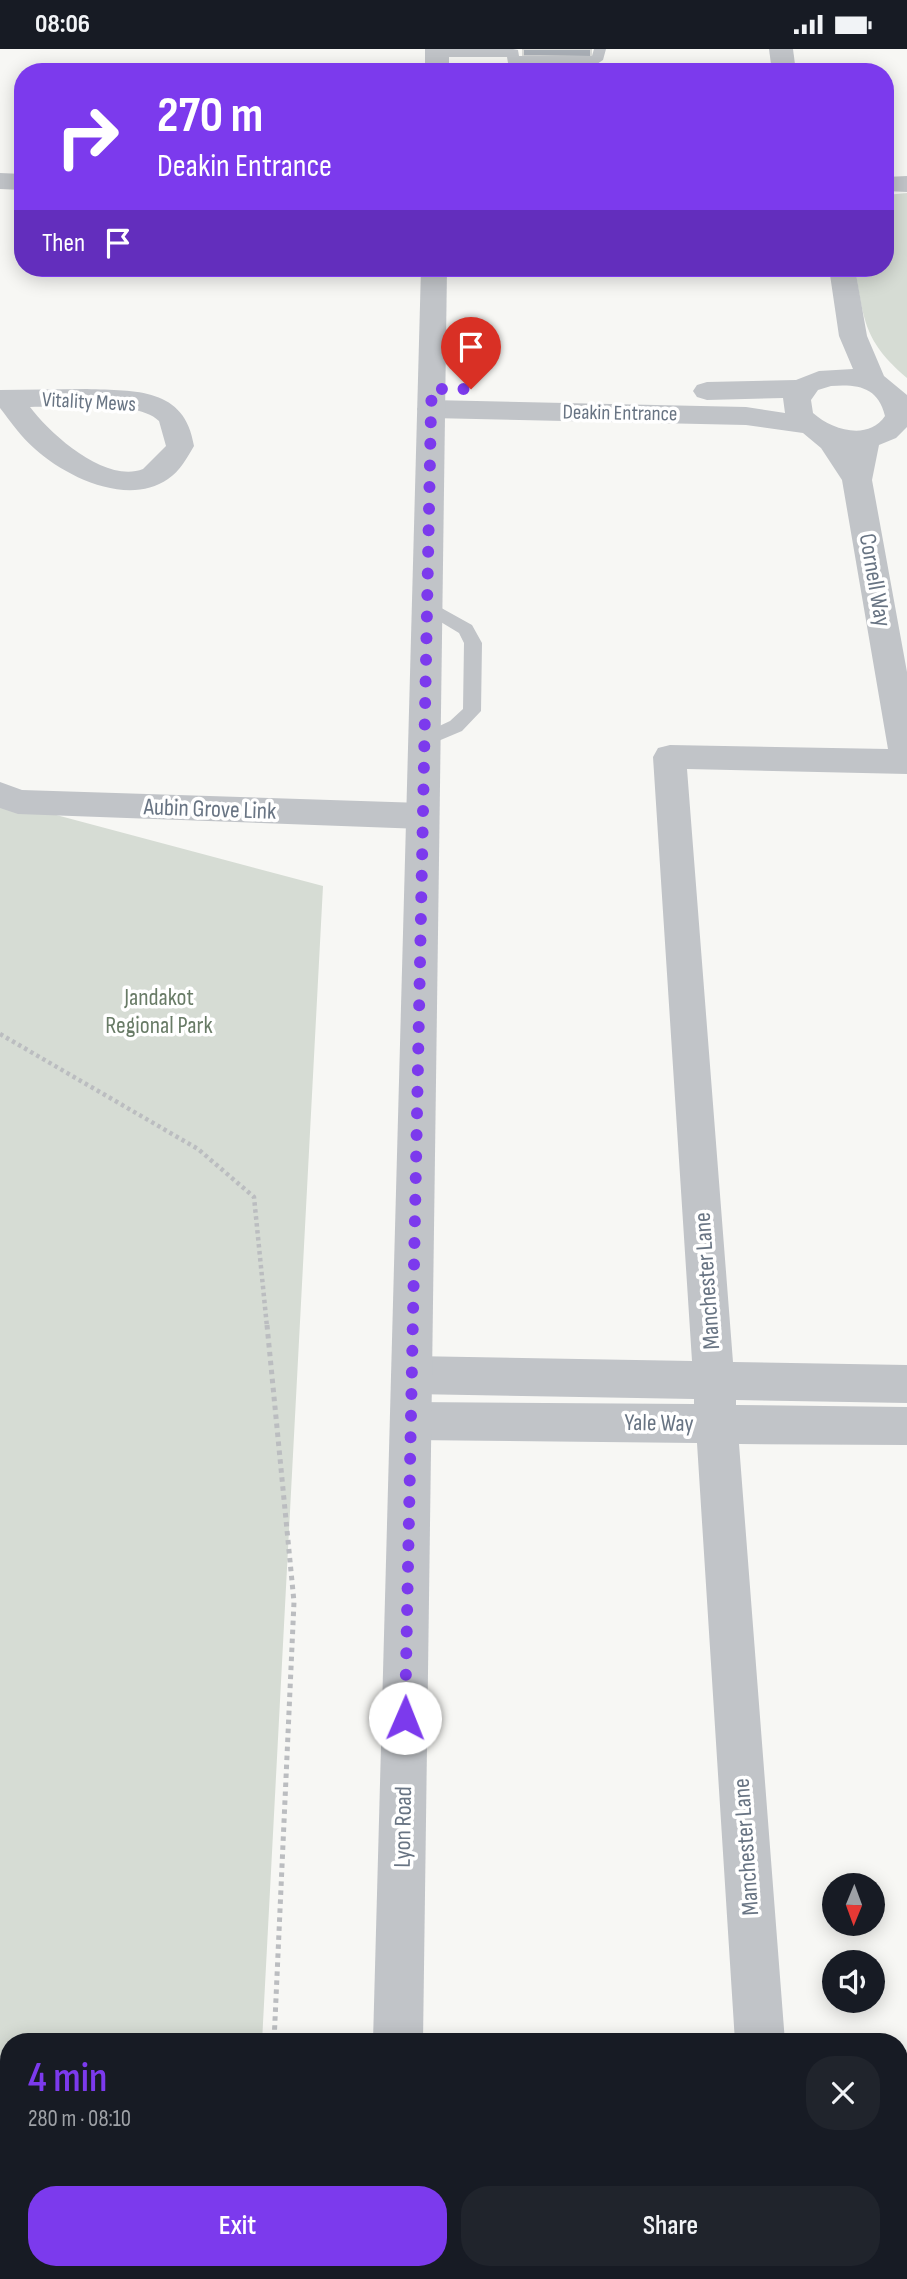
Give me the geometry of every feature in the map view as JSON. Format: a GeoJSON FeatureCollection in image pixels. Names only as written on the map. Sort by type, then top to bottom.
{"type":"FeatureCollection","features":[{"type":"Feature","properties":{"kind":"street","name":"Lyon Road"},"geometry":{"type":"LineString","coordinates":[[398,2033],[434,277]]}},
{"type":"Feature","properties":{"kind":"street"},"geometry":{"type":"LineString","coordinates":[[843,277],[853,337],[891,393],[899,415],[900,425],[866,439]]}},
{"type":"Feature","properties":{"kind":"street"},"geometry":{"type":"LineString","coordinates":[[816,429],[797,407],[853,337]]}},
{"type":"Feature","properties":{"kind":"street","name":"Deakin Entrance"},"geometry":{"type":"LineString","coordinates":[[431,399],[813,384],[848,376],[891,393]]}},
{"type":"Feature","properties":{"kind":"street","name":"Vitality Mews"},"geometry":{"type":"LineString","coordinates":[[4,399],[118,401],[160,407],[172,418],[180,446],[173,459],[149,478],[136,481],[105,475],[66,459],[39,438],[4,399]]}},
{"type":"Feature","properties":{"kind":"street","name":"Deakin Entrance"},"geometry":{"type":"LineString","coordinates":[[431,399],[746,416],[816,429],[844,439],[866,439]]}},
{"type":"Feature","properties":{"kind":"street","name":"Cornell Way"},"geometry":{"type":"LineString","coordinates":[[816,429],[857,479]]}},
{"type":"Feature","properties":{"kind":"street","name":"Cornell Way"},"geometry":{"type":"LineString","coordinates":[[866,439],[857,479],[903,715],[907,762]]}},
{"type":"Feature","properties":{"kind":"street","name":"Manchester Lane"},"geometry":{"type":"LineString","coordinates":[[759,2033],[670,757],[907,762]]}},
{"type":"Feature","properties":{"kind":"street","name":"Aubin Grove Link"},"geometry":{"type":"LineString","coordinates":[[0,795],[18,802],[422,816]]}},
{"type":"Feature","properties":{"kind":"street","name":"Yale Way"},"geometry":{"type":"LineString","coordinates":[[412,1375],[907,1384]]}},
{"type":"Feature","properties":{"kind":"street","name":"Yale Way"},"geometry":{"type":"LineString","coordinates":[[411,1421],[907,1426]]}},
{"type":"Feature","properties":{"kind":"lane"},"geometry":{"type":"LineString","coordinates":[[437,58],[513,53],[513,59],[597,60],[600,49]]}},
{"type":"Feature","properties":{"kind":"path"},"geometry":{"type":"LineString","coordinates":[[0,1034],[198,1149],[254,1197],[294,1602],[274,2033]]}},
{"type":"Feature","properties":{"kind":"green space"},"geometry":{"type":"Polygon","coordinates":[[[907,193],[907,378],[882,353],[868,329],[857,277],[894,277],[894,194],[907,193]]]}},
{"type":"Feature","properties":{"kind":"green space","name":"Jandakot Regional Park"},"geometry":{"type":"Polygon","coordinates":[[[0,800],[323,886],[262,2033],[0,2033],[0,800]]]}},
{"type":"Feature","properties":{"kind":"building"},"geometry":{"type":"Polygon","coordinates":[[[523,49],[591,49],[591,57],[523,56],[523,49]]]}},
{"type":"Feature","properties":{"kind":"route"},"geometry":{"type":"LineString","coordinates":[[405,1718],[431,409],[432,389],[471,389]]}}]}
